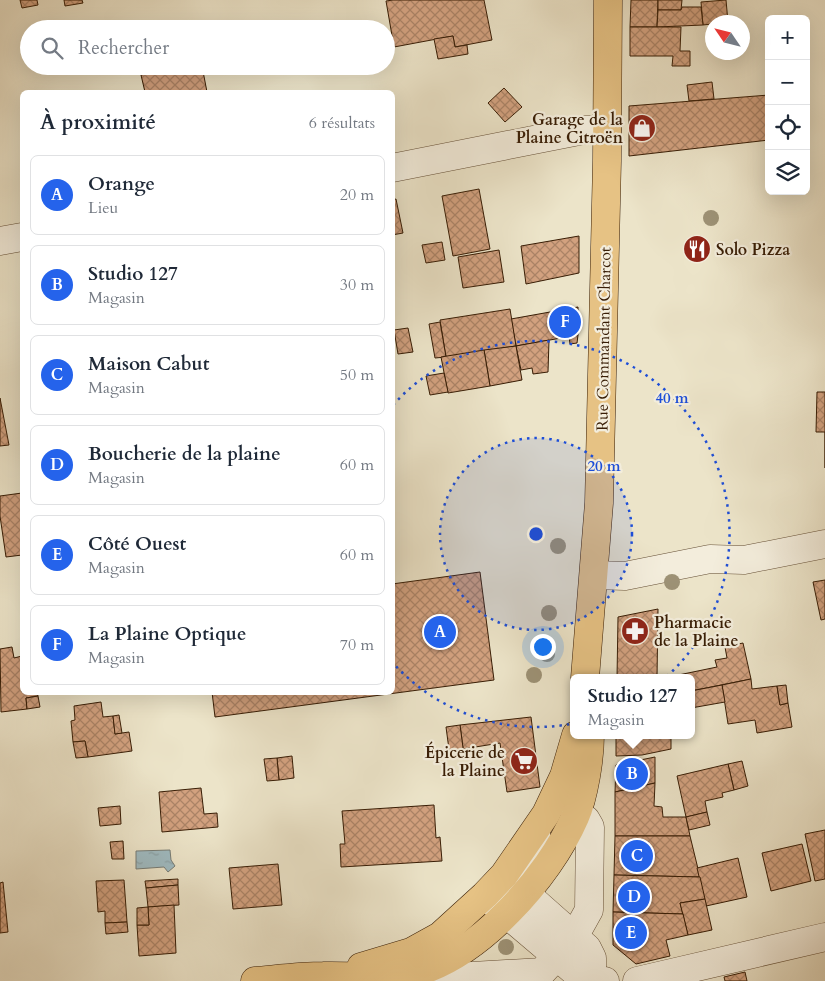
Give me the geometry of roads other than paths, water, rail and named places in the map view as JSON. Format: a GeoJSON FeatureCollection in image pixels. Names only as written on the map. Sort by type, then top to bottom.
{"type":"FeatureCollection","features":[{"type":"Feature","properties":{"kind":"main road","name":"Rue Commandant Charcot"},"geometry":{"type":"LineString","coordinates":[[585,674],[599,502],[608,0]]}},
{"type":"Feature","properties":{"kind":"main road"},"geometry":{"type":"LineString","coordinates":[[255,981],[323,976],[398,976],[416,972],[450,958],[481,937],[506,914],[514,883],[536,831],[557,794],[575,739]]}},
{"type":"Feature","properties":{"kind":"main road"},"geometry":{"type":"LineString","coordinates":[[323,976],[411,952],[440,936],[463,917],[514,883],[560,846],[576,816],[584,780],[589,739]]}},
{"type":"Feature","properties":{"kind":"street"},"geometry":{"type":"LineString","coordinates":[[395,167],[584,130],[607,130]]}},
{"type":"Feature","properties":{"kind":"street"},"geometry":{"type":"LineString","coordinates":[[0,241],[20,237]]}},
{"type":"Feature","properties":{"kind":"street"},"geometry":{"type":"LineString","coordinates":[[594,574],[624,576],[710,558],[744,560],[825,544]]}},
{"type":"Feature","properties":{"kind":"street"},"geometry":{"type":"LineString","coordinates":[[416,972],[438,978],[542,972],[566,947],[589,910],[590,827],[586,820],[576,816]]}},
{"type":"Feature","properties":{"kind":"street"},"geometry":{"type":"LineString","coordinates":[[514,883],[566,947],[573,970],[596,980]]}},
{"type":"Feature","properties":{"kind":"street"},"geometry":{"type":"LineString","coordinates":[[506,914],[522,925],[566,947]]}},
{"type":"Feature","properties":{"kind":"street"},"geometry":{"type":"LineString","coordinates":[[637,981],[825,937]]}},
{"type":"Feature","properties":{"kind":"water"},"geometry":{"type":"Polygon","coordinates":[[[170,850],[171,860],[175,866],[168,872],[164,867],[136,869],[136,851],[170,850]]]}},
{"type":"Feature","properties":{"kind":"place","name":"Garage de la Plaine Citroën"},"geometry":{"type":"Point","coordinates":[642,128]}},
{"type":"Feature","properties":{"kind":"place","name":"Solo Pizza"},"geometry":{"type":"Point","coordinates":[697,249]}},
{"type":"Feature","properties":{"kind":"place","name":"La Plaine Optique"},"geometry":{"type":"Point","coordinates":[565,322]}},
{"type":"Feature","properties":{"kind":"place","name":"Pharmacie de la Plaine"},"geometry":{"type":"Point","coordinates":[635,631]}},
{"type":"Feature","properties":{"kind":"place","name":"Orange"},"geometry":{"type":"Point","coordinates":[440,632]}},
{"type":"Feature","properties":{"kind":"place","name":"Épicerie de la Plaine"},"geometry":{"type":"Point","coordinates":[524,761]}},
{"type":"Feature","properties":{"kind":"place","name":"Studio 127"},"geometry":{"type":"Point","coordinates":[632,774]}},
{"type":"Feature","properties":{"kind":"place","name":"Maison Cabut"},"geometry":{"type":"Point","coordinates":[637,856]}},
{"type":"Feature","properties":{"kind":"place","name":"Boucherie de la plaine"},"geometry":{"type":"Point","coordinates":[634,897]}},
{"type":"Feature","properties":{"kind":"place","name":"Côté Ouest"},"geometry":{"type":"Point","coordinates":[631,933]}}]}
